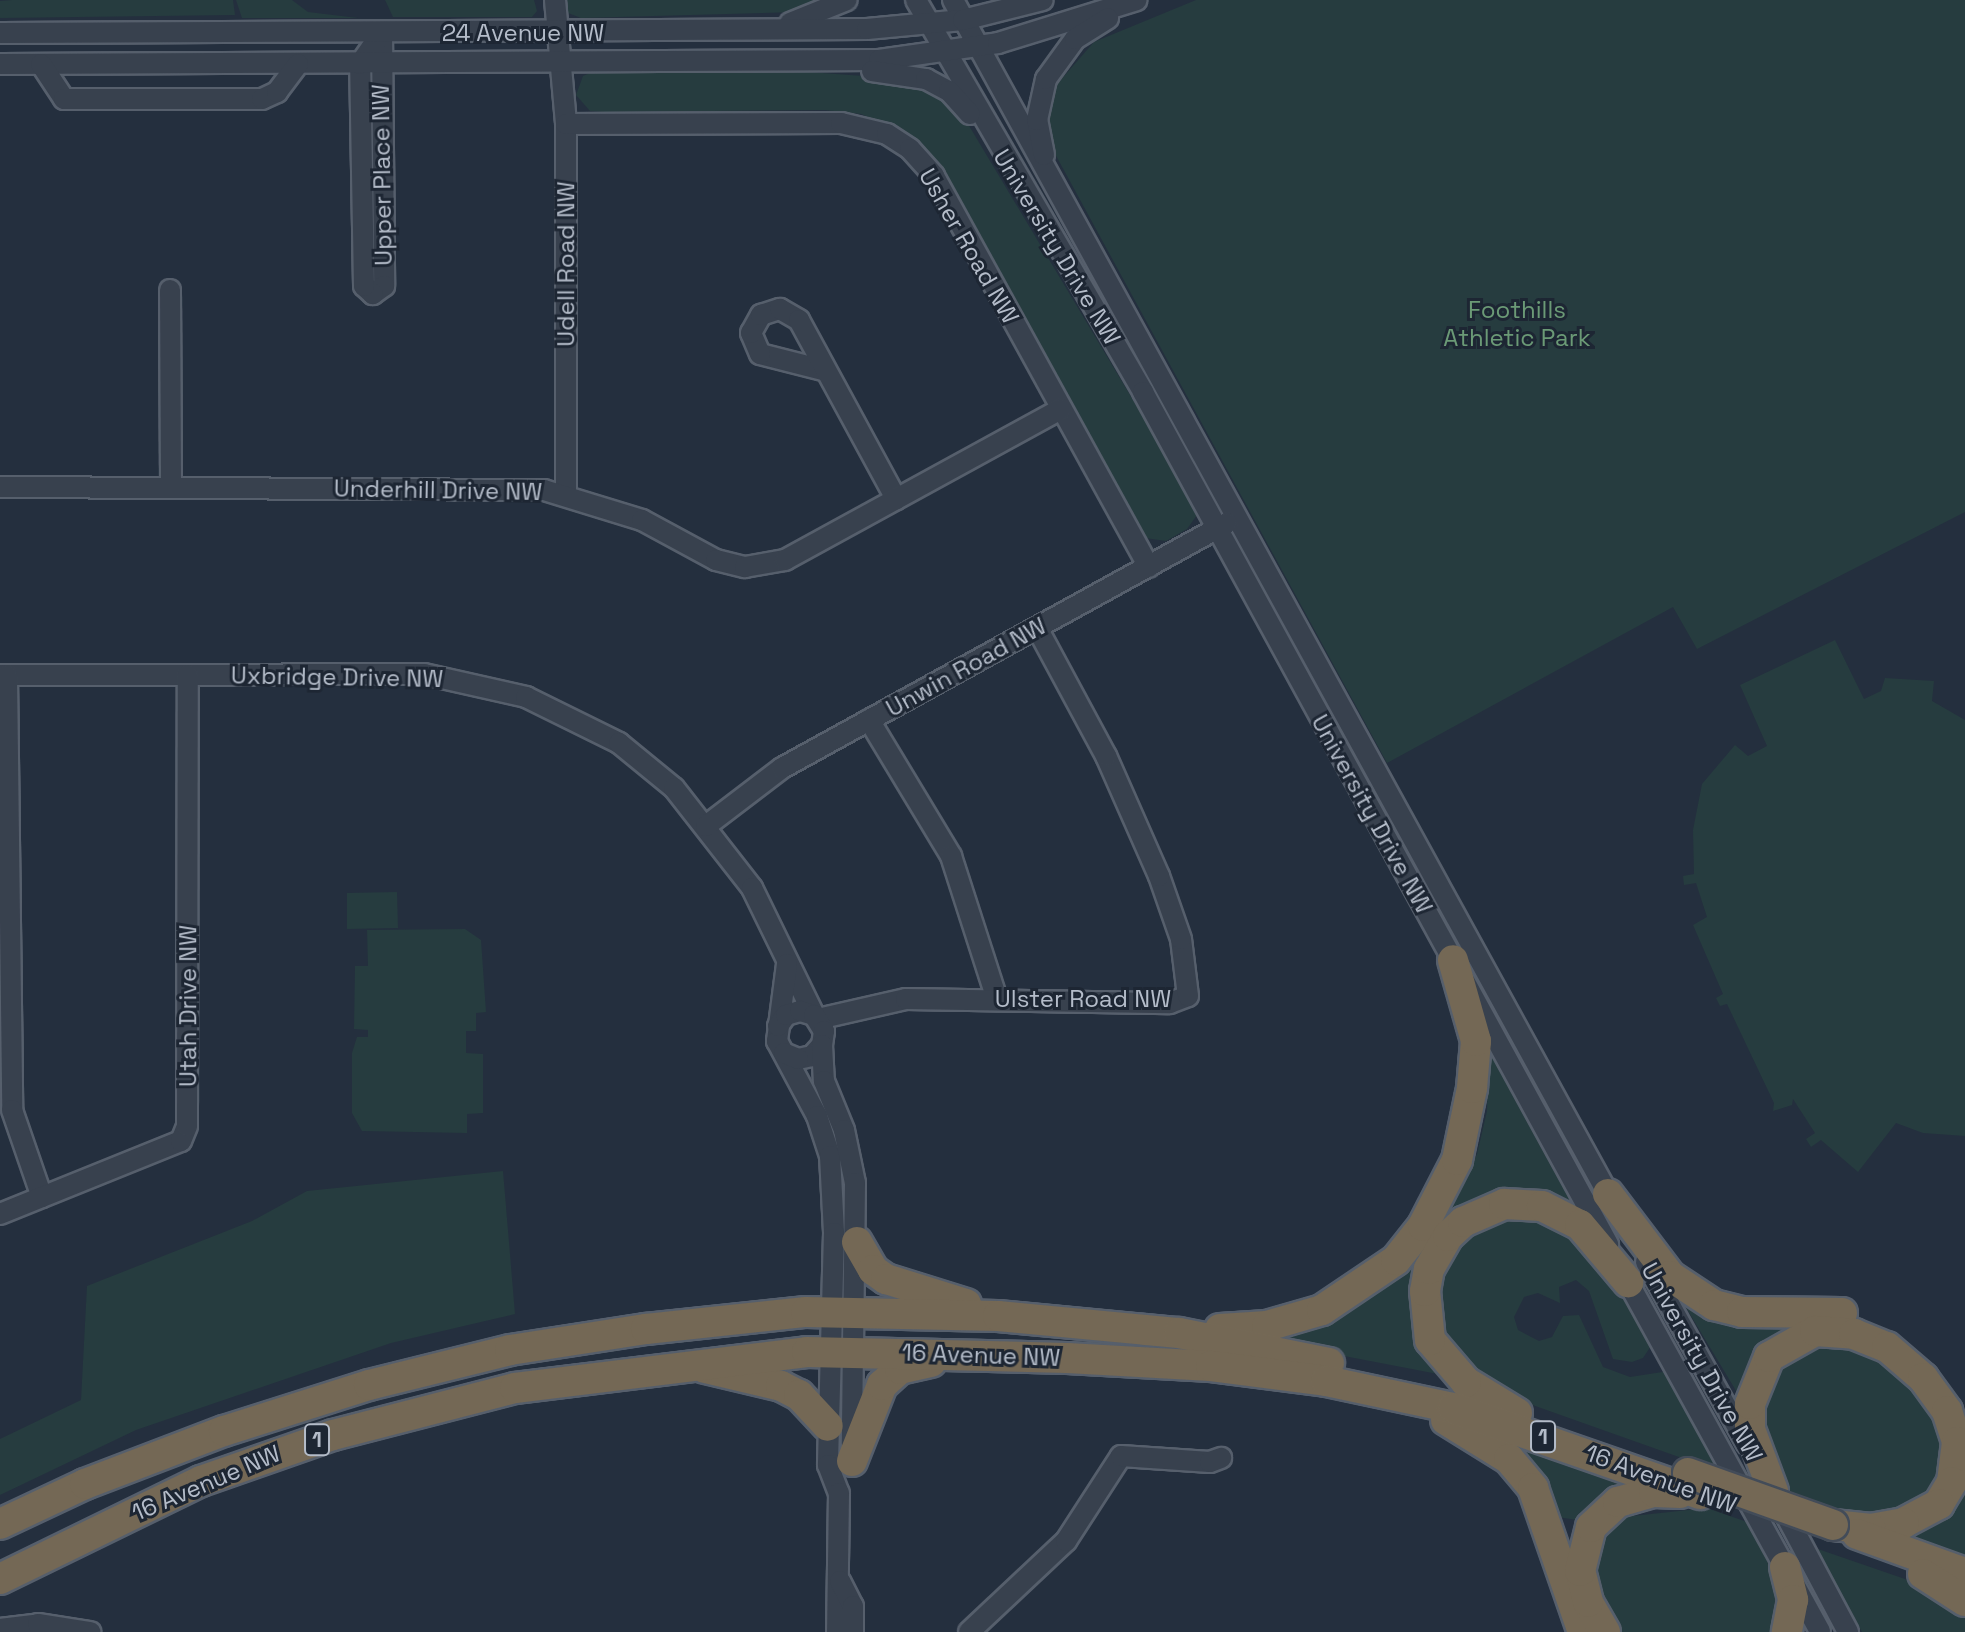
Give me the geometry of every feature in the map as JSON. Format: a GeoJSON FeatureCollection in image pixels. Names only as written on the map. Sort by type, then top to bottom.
{"type":"FeatureCollection","features":[{"type":"Feature","properties":{"kind":"highway"},"geometry":{"type":"LineString","coordinates":[[1179,1333],[1267,1326],[1322,1310],[1396,1260],[1423,1226],[1457,1160],[1472,1088],[1476,1041],[1453,960]]}},
{"type":"Feature","properties":{"kind":"highway"},"geometry":{"type":"LineString","coordinates":[[1608,1194],[1670,1276],[1701,1298],[1742,1312],[1847,1314],[1887,1328],[1941,1369],[1965,1404]]}},
{"type":"Feature","properties":{"kind":"highway"},"geometry":{"type":"LineString","coordinates":[[1517,1413],[1466,1382],[1430,1340],[1425,1291],[1433,1260],[1448,1236],[1463,1222],[1504,1204],[1542,1206],[1580,1225],[1628,1282]]}},
{"type":"Feature","properties":{"kind":"highway"},"geometry":{"type":"LineString","coordinates":[[857,1242],[873,1270],[886,1279],[998,1316]]}},
{"type":"Feature","properties":{"kind":"highway","name":"16 Avenue NW"},"geometry":{"type":"LineString","coordinates":[[0,1524],[85,1484],[224,1431],[384,1381],[583,1337],[840,1332],[998,1316],[1179,1333],[1344,1366],[1517,1413],[1694,1483],[1838,1535],[1965,1573]]}},
{"type":"Feature","properties":{"kind":"highway"},"geometry":{"type":"LineString","coordinates":[[1773,1491],[1750,1429],[1750,1404],[1769,1357],[1815,1331],[1854,1334],[1887,1347],[1923,1378],[1947,1411],[1957,1442],[1952,1482],[1939,1504],[1904,1523],[1838,1535]]}},
{"type":"Feature","properties":{"kind":"highway"},"geometry":{"type":"LineString","coordinates":[[201,1481],[238,1457],[308,1425],[472,1380],[635,1350],[840,1332]]}},
{"type":"Feature","properties":{"kind":"highway","name":"16 Avenue NW"},"geometry":{"type":"LineString","coordinates":[[0,1579],[201,1481],[302,1444],[515,1388],[655,1367],[840,1332],[968,1352],[1221,1367],[1382,1392],[1512,1426],[1694,1483]]}},
{"type":"Feature","properties":{"kind":"highway"},"geometry":{"type":"LineString","coordinates":[[852,1461],[889,1377],[900,1369],[968,1352]]}},
{"type":"Feature","properties":{"kind":"highway"},"geometry":{"type":"LineString","coordinates":[[655,1367],[702,1368],[781,1386],[799,1395],[828,1426]]}},
{"type":"Feature","properties":{"kind":"highway"},"geometry":{"type":"LineString","coordinates":[[1382,1392],[1476,1434],[1524,1474],[1547,1519],[1565,1589],[1583,1632]]}},
{"type":"Feature","properties":{"kind":"highway"},"geometry":{"type":"LineString","coordinates":[[1605,1632],[1588,1602],[1580,1571],[1591,1527],[1603,1512],[1636,1495],[1694,1483]]}},
{"type":"Feature","properties":{"kind":"highway","name":"16 Avenue NW"},"geometry":{"type":"LineString","coordinates":[[1838,1535],[1923,1574],[1965,1589]]}},
{"type":"Feature","properties":{"kind":"highway"},"geometry":{"type":"LineString","coordinates":[[1785,1567],[1793,1600],[1787,1632]]}},
{"type":"Feature","properties":{"kind":"highway"},"geometry":{"type":"LineString","coordinates":[[1923,1574],[1965,1601]]}},
{"type":"Feature","properties":{"kind":"street","name":"Udell Road NW"},"geometry":{"type":"LineString","coordinates":[[555,0],[566,124],[566,494]]}},
{"type":"Feature","properties":{"kind":"street"},"geometry":{"type":"LineString","coordinates":[[771,31],[847,0]]}},
{"type":"Feature","properties":{"kind":"street","name":"University Drive NW"},"geometry":{"type":"LineString","coordinates":[[916,0],[994,141],[1143,392],[1820,1632]]}},
{"type":"Feature","properties":{"kind":"street","name":"University Drive NW"},"geometry":{"type":"LineString","coordinates":[[953,0],[1848,1632]]}},
{"type":"Feature","properties":{"kind":"street","name":"24 Avenue NW"},"geometry":{"type":"LineString","coordinates":[[0,33],[560,34],[771,31],[930,24],[963,20],[1043,0]]}},
{"type":"Feature","properties":{"kind":"street","name":"24 Avenue NW"},"geometry":{"type":"LineString","coordinates":[[0,64],[769,63],[945,52],[978,46],[1140,0]]}},
{"type":"Feature","properties":{"kind":"street"},"geometry":{"type":"LineString","coordinates":[[1049,179],[1037,120],[1037,103],[1051,69],[1075,39],[1140,0]]}},
{"type":"Feature","properties":{"kind":"street","name":"Upper Place NW"},"geometry":{"type":"LineString","coordinates":[[382,32],[384,286],[373,294],[364,286],[360,64],[382,32]]}},
{"type":"Feature","properties":{"kind":"street"},"geometry":{"type":"LineString","coordinates":[[769,63],[926,79],[949,91],[994,141]]}},
{"type":"Feature","properties":{"kind":"street"},"geometry":{"type":"LineString","coordinates":[[41,64],[64,99],[270,97],[298,64]]}},
{"type":"Feature","properties":{"kind":"street","name":"Usher Road NW"},"geometry":{"type":"LineString","coordinates":[[566,124],[841,123],[887,134],[910,149],[934,176],[1149,567]]}},
{"type":"Feature","properties":{"kind":"street"},"geometry":{"type":"LineString","coordinates":[[170,290],[171,487]]}},
{"type":"Feature","properties":{"kind":"street"},"geometry":{"type":"LineString","coordinates":[[823,370],[896,499]]}},
{"type":"Feature","properties":{"kind":"street","name":"Underhill Drive NW"},"geometry":{"type":"LineString","coordinates":[[0,487],[478,487],[566,494],[642,520],[716,560],[745,567],[785,560],[1061,409]]}},
{"type":"Feature","properties":{"kind":"street","name":"Unwin Road NW"},"geometry":{"type":"LineString","coordinates":[[706,826],[782,768],[1235,519]]}},
{"type":"Feature","properties":{"kind":"street","name":"Ulster Road NW"},"geometry":{"type":"LineString","coordinates":[[816,1017],[906,999],[1170,1003],[1188,996],[1181,939],[1159,876],[1106,756],[1037,628]]}},
{"type":"Feature","properties":{"kind":"street","name":"Uxbridge Drive NW"},"geometry":{"type":"LineString","coordinates":[[4,675],[424,674],[526,697],[619,743],[674,788],[752,888],[787,964],[816,1017]]}},
{"type":"Feature","properties":{"kind":"street"},"geometry":{"type":"LineString","coordinates":[[4,675],[4,866],[12,1110],[42,1197]]}},
{"type":"Feature","properties":{"kind":"street","name":"Utah Drive NW"},"geometry":{"type":"LineString","coordinates":[[0,1214],[181,1141],[187,1126],[188,675]]}},
{"type":"Feature","properties":{"kind":"street"},"geometry":{"type":"LineString","coordinates":[[869,720],[951,856],[997,999]]}},
{"type":"Feature","properties":{"kind":"street"},"geometry":{"type":"LineString","coordinates":[[787,964],[777,1041],[817,1116],[830,1156],[840,1332],[852,1461],[839,1493]]}},
{"type":"Feature","properties":{"kind":"street"},"geometry":{"type":"LineString","coordinates":[[778,1026],[793,1012],[816,1017],[822,1045],[824,1081],[853,1170],[857,1242],[840,1332],[828,1426],[828,1465],[839,1493],[840,1581],[835,1600],[837,1632]]}},
{"type":"Feature","properties":{"kind":"street"},"geometry":{"type":"LineString","coordinates":[[784,1053],[805,1058],[822,1045]]}},
{"type":"Feature","properties":{"kind":"street"},"geometry":{"type":"LineString","coordinates":[[969,1632],[1066,1541],[1121,1456],[1210,1462],[1221,1458]]}},
{"type":"Feature","properties":{"kind":"street"},"geometry":{"type":"LineString","coordinates":[[840,1581],[853,1606],[853,1632]]}},
{"type":"Feature","properties":{"kind":"street"},"geometry":{"type":"LineString","coordinates":[[0,1629],[38,1624],[90,1632]]}},
{"type":"Feature","properties":{"kind":"green space"},"geometry":{"type":"Polygon","coordinates":[[[233,0],[235,15],[0,18],[0,1],[233,0]]]}},
{"type":"Feature","properties":{"kind":"green space"},"geometry":{"type":"Polygon","coordinates":[[[236,0],[292,0],[308,12],[358,18],[242,18],[236,0]]]}},
{"type":"Feature","properties":{"kind":"green space"},"geometry":{"type":"Polygon","coordinates":[[[385,0],[534,0],[537,11],[532,17],[393,17],[385,0]]]}},
{"type":"Feature","properties":{"kind":"green space"},"geometry":{"type":"Polygon","coordinates":[[[564,0],[833,0],[798,12],[581,18],[568,13],[564,0]]]}},
{"type":"Feature","properties":{"kind":"green space","name":"Foothills Athletic Park"},"geometry":{"type":"Polygon","coordinates":[[[1196,0],[1965,0],[1965,512],[1697,649],[1673,607],[1387,763],[1054,152],[1047,130],[1051,91],[1094,42],[1196,0]]]}},
{"type":"Feature","properties":{"kind":"green space"},"geometry":{"type":"Polygon","coordinates":[[[781,70],[891,78],[933,90],[965,119],[1194,502],[1197,515],[1187,529],[1166,541],[1145,538],[944,170],[912,136],[861,114],[825,110],[590,111],[576,95],[583,76],[592,72],[781,70]]]}},
{"type":"Feature","properties":{"kind":"green space"},"geometry":{"type":"Polygon","coordinates":[[[1835,640],[1864,699],[1881,691],[1885,678],[1934,681],[1932,701],[1965,720],[1965,1136],[1923,1133],[1896,1123],[1858,1172],[1821,1140],[1811,1147],[1806,1139],[1815,1133],[1793,1099],[1792,1105],[1773,1111],[1774,1103],[1727,1004],[1720,1006],[1716,998],[1723,994],[1693,925],[1707,917],[1696,883],[1684,885],[1683,876],[1694,874],[1693,830],[1702,784],[1735,745],[1748,756],[1767,746],[1740,685],[1835,640]]]}},
{"type":"Feature","properties":{"kind":"green space"},"geometry":{"type":"Polygon","coordinates":[[[397,892],[398,928],[347,929],[347,893],[397,892]]]}},
{"type":"Feature","properties":{"kind":"green space"},"geometry":{"type":"Polygon","coordinates":[[[465,929],[481,940],[486,1012],[476,1013],[476,1031],[466,1031],[466,1053],[483,1054],[483,1113],[467,1114],[467,1133],[362,1131],[352,1113],[352,1053],[357,1037],[368,1037],[368,1030],[354,1029],[355,966],[368,966],[367,930],[465,929]]]}},
{"type":"Feature","properties":{"kind":"green space"},"geometry":{"type":"Polygon","coordinates":[[[1489,1045],[1592,1222],[1556,1201],[1436,1237],[1443,1375],[1255,1339],[1437,1229],[1450,1212],[1477,1154],[1487,1111],[1489,1045]]]}},
{"type":"Feature","properties":{"kind":"green space"},"geometry":{"type":"Polygon","coordinates":[[[503,1171],[515,1314],[391,1343],[136,1430],[0,1495],[0,1439],[81,1400],[87,1286],[252,1221],[307,1191],[503,1171]]]}},
{"type":"Feature","properties":{"kind":"green space"},"geometry":{"type":"Polygon","coordinates":[[[1510,1209],[1592,1240],[1651,1346],[1643,1358],[1632,1362],[1613,1359],[1589,1291],[1576,1280],[1559,1287],[1560,1303],[1538,1293],[1524,1297],[1514,1317],[1518,1330],[1539,1341],[1552,1337],[1563,1316],[1579,1315],[1603,1367],[1630,1377],[1669,1371],[1724,1473],[1487,1389],[1432,1323],[1443,1251],[1510,1209]]]}},
{"type":"Feature","properties":{"kind":"green space"},"geometry":{"type":"Polygon","coordinates":[[[1676,1291],[1708,1307],[1748,1318],[1862,1324],[1921,1358],[1947,1385],[1965,1419],[1965,1564],[1883,1533],[1915,1525],[1942,1508],[1962,1468],[1960,1419],[1921,1364],[1894,1343],[1864,1330],[1814,1325],[1768,1350],[1741,1399],[1676,1291]]]}},
{"type":"Feature","properties":{"kind":"green space"},"geometry":{"type":"Polygon","coordinates":[[[1852,1341],[1924,1386],[1949,1466],[1917,1509],[1847,1514],[1786,1495],[1756,1399],[1787,1351],[1852,1341]]]}},
{"type":"Feature","properties":{"kind":"green space"},"geometry":{"type":"Polygon","coordinates":[[[1504,1440],[1652,1484],[1584,1521],[1557,1517],[1504,1440]]]}},
{"type":"Feature","properties":{"kind":"green space"},"geometry":{"type":"Polygon","coordinates":[[[1707,1508],[1750,1523],[1767,1551],[1785,1600],[1781,1632],[1615,1632],[1587,1547],[1614,1518],[1707,1508]]]}},
{"type":"Feature","properties":{"kind":"green space"},"geometry":{"type":"Polygon","coordinates":[[[1815,1548],[1905,1579],[1965,1611],[1965,1632],[1862,1632],[1815,1548]]]}}]}
